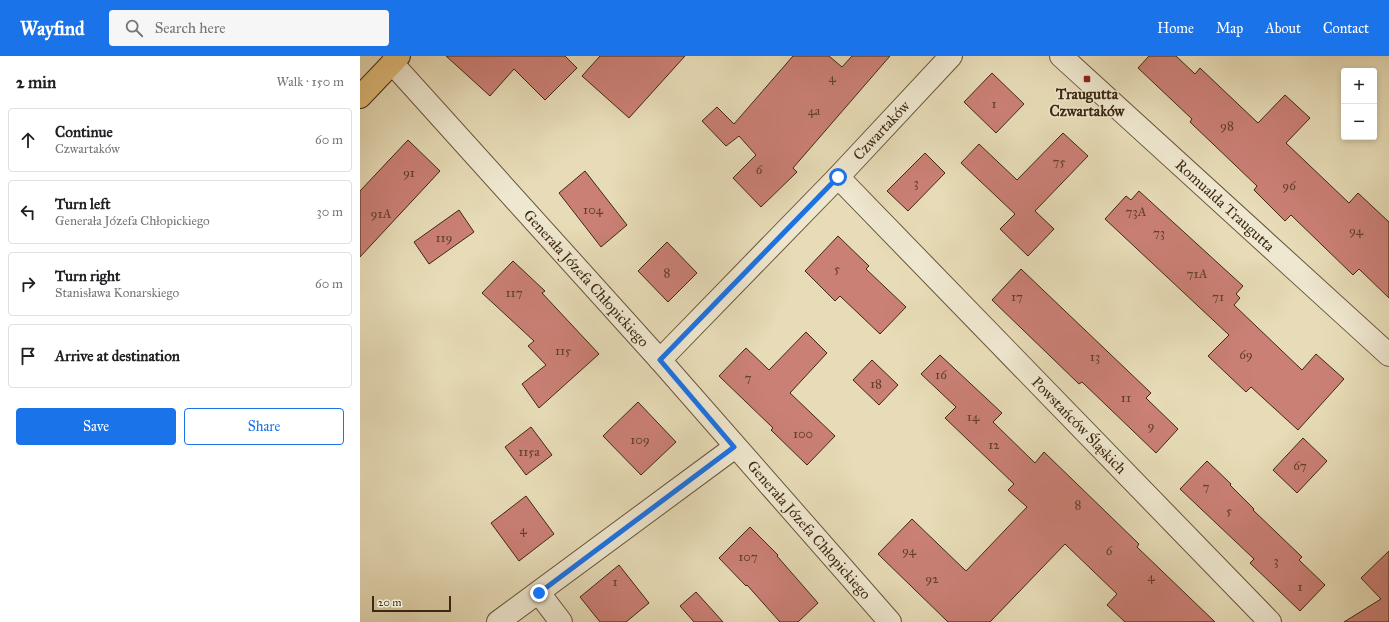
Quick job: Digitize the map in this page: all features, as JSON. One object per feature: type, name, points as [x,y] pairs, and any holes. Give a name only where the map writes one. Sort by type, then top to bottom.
[{"type":"main road","points":[[360,97],[395,60]]},
{"type":"street","name":"Czwartaków","points":[[660,360],[838,177],[951,56]]},
{"type":"street","name":"Romualda Traugutta","points":[[1061,56],[1389,355]]},
{"type":"street","name":"Generała Józefa Chłopickiego","points":[[395,60],[660,360],[734,447],[890,622]]},
{"type":"street","name":"Powstańców Śląskich","points":[[838,177],[1270,622]]},
{"type":"street","points":[[498,622],[734,447]]},
{"type":"street","points":[[539,593],[561,622]]},
{"type":"building","points":[[446,56],[565,56],[577,68],[545,100],[514,69],[490,96]]},
{"type":"building","points":[[600,56],[685,56],[629,118],[582,76]]},
{"type":"building","points":[[793,56],[829,56],[842,67],[852,56],[890,56],[793,168],[797,172],[761,207],[733,178],[756,155],[739,136],[726,146],[702,121],[717,107],[734,124]]},
{"type":"building","points":[[1149,56],[1176,56],[1195,74],[1200,68],[1258,123],[1285,95],[1310,118],[1286,143],[1349,203],[1358,193],[1389,222],[1389,298],[1359,269],[1353,275],[1291,215],[1285,221],[1254,190],[1257,186],[1190,122],[1192,119],[1138,68]]},
{"type":"building","points":[[992,73],[1024,104],[996,133],[964,102]]},
{"type":"building","points":[[1063,133],[1088,156],[1035,211],[1054,229],[1028,256],[1000,229],[1015,214],[961,163],[979,144],[1017,180]]},
{"type":"building","points":[[408,140],[440,171],[360,257],[360,191]]},
{"type":"building","points":[[925,153],[945,173],[908,211],[887,191]]},
{"type":"building","points":[[585,171],[627,225],[601,247],[559,193]]},
{"type":"building","points":[[1139,191],[1243,286],[1236,294],[1240,298],[1234,305],[1302,370],[1316,354],[1344,379],[1298,430],[1251,387],[1246,392],[1208,356],[1229,335],[1105,219],[1126,196],[1131,200]]},
{"type":"building","points":[[459,210],[474,232],[429,264],[414,242]]},
{"type":"building","points":[[838,236],[869,266],[866,269],[906,307],[880,334],[840,296],[835,301],[805,271]]},
{"type":"building","points":[[667,242],[697,273],[668,302],[638,271]]},
{"type":"building","points":[[513,261],[545,291],[542,293],[599,354],[539,408],[522,384],[546,365],[528,346],[534,341],[482,293]]},
{"type":"building","points":[[1021,269],[1151,393],[1146,398],[1178,429],[1156,453],[1082,382],[1079,384],[992,300]]},
{"type":"building","points":[[806,332],[827,353],[790,393],[835,436],[807,465],[771,430],[773,428],[719,376],[746,348],[769,370]]},
{"type":"building","points":[[940,355],[1002,413],[993,422],[1035,463],[1044,452],[1139,544],[1137,547],[1215,622],[1125,622],[1107,605],[1117,594],[1065,544],[990,622],[948,622],[878,554],[912,519],[966,571],[1027,507],[1008,490],[1014,484],[945,418],[956,407],[921,374]]},
{"type":"building","points":[[872,360],[898,385],[879,405],[853,380]]},
{"type":"building","points":[[638,402],[676,442],[641,475],[603,436]]},
{"type":"building","points":[[531,427],[552,455],[526,475],[505,447]]},
{"type":"building","points":[[1303,438],[1327,461],[1297,493],[1273,470]]},
{"type":"building","points":[[1207,461],[1231,484],[1230,485],[1254,509],[1253,510],[1302,557],[1299,560],[1325,585],[1300,611],[1250,563],[1254,559],[1180,489]]},
{"type":"building","points":[[526,496],[554,534],[519,561],[491,523]]},
{"type":"building","points":[[750,527],[778,555],[777,556],[818,603],[798,622],[780,622],[747,585],[746,586],[719,558]]},
{"type":"building","points":[[1389,551],[1389,622],[1344,622],[1381,599],[1361,578]]},
{"type":"building","points":[[619,565],[649,603],[626,622],[600,622],[580,597]]},
{"type":"building","points":[[696,592],[723,622],[694,622],[680,606]]},
{"type":"place","name":"Traugutta Czwartaków","points":[[1087,79]]},
{"type":"route","points":[[539,593],[734,447],[660,360],[838,177]]}]
